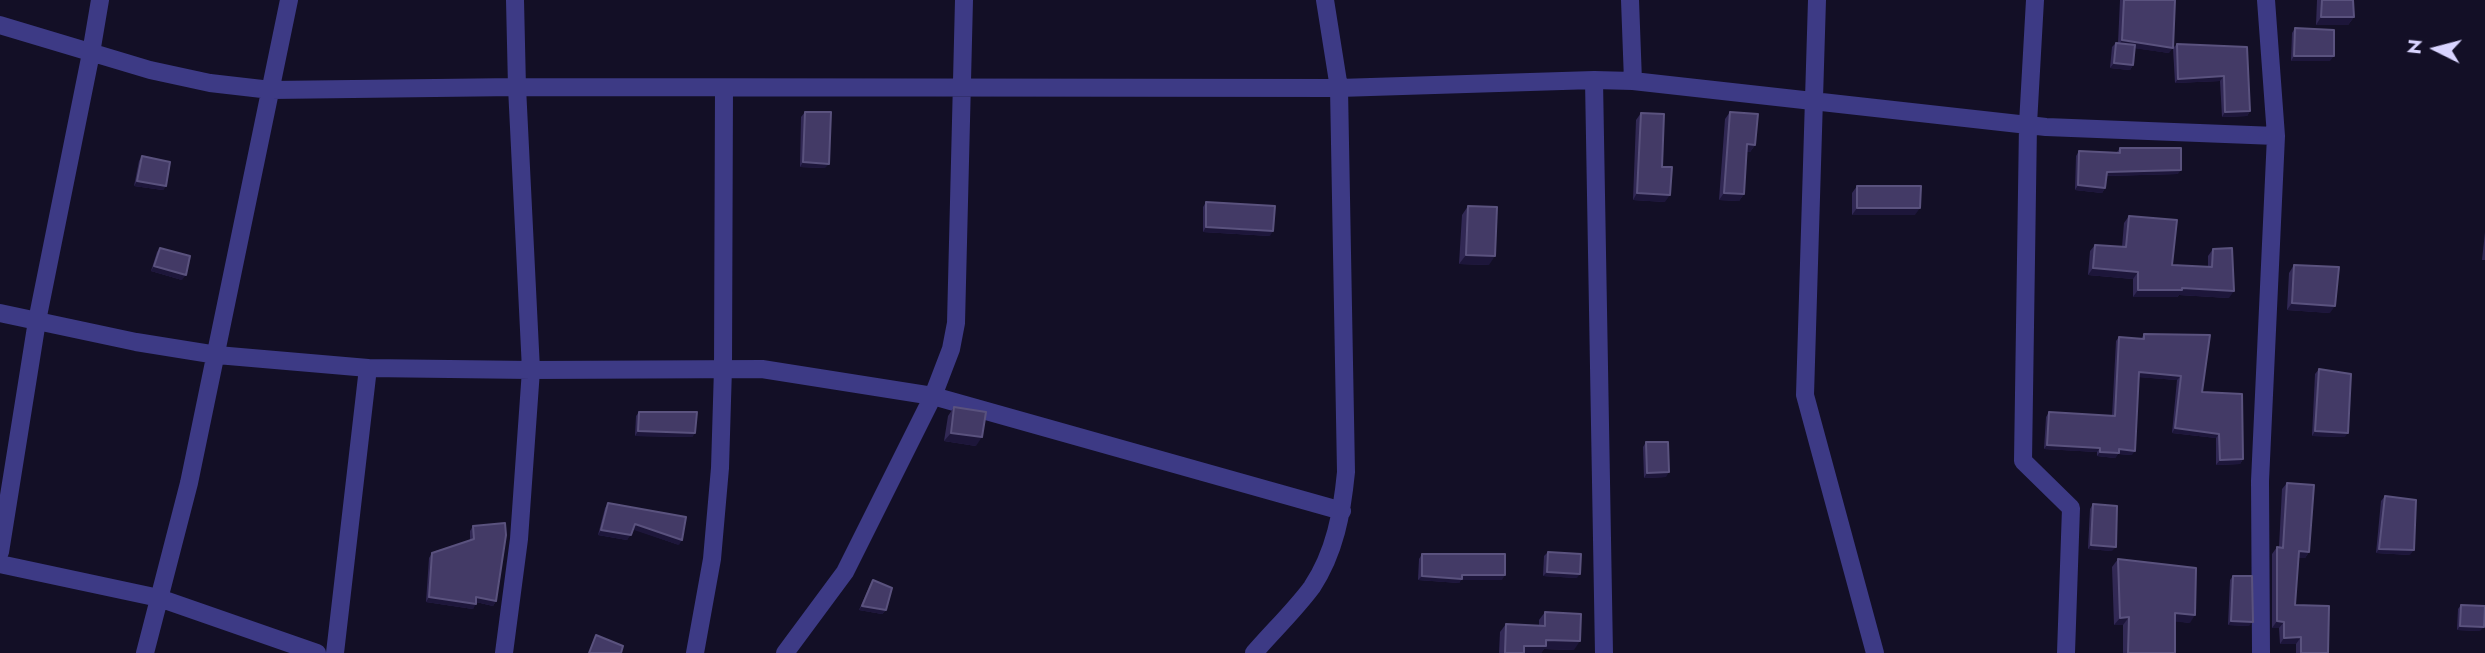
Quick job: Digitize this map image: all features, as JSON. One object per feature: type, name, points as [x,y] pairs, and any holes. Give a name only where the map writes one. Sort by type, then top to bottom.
[{"type":"street","points":[[0,552],[37,321],[100,0]]},
{"type":"street","points":[[145,653],[189,483],[289,0]]},
{"type":"street","points":[[504,653],[519,539],[531,370],[515,0]]},
{"type":"street","points":[[785,653],[845,572],[933,396],[951,349],[956,323],[964,0]]},
{"type":"street","points":[[1254,653],[1311,587],[1335,538],[1342,511],[1346,472],[1339,88],[1325,0]]},
{"type":"street","points":[[1630,0],[1633,81]]},
{"type":"street","points":[[1816,0],[1805,395],[1874,653]]},
{"type":"street","points":[[2035,0],[2028,124],[2023,461],[2071,508],[2067,653]]},
{"type":"street","points":[[2261,653],[2260,481],[2276,136],[2266,0]]},
{"type":"street","points":[[0,25],[150,70],[210,83],[271,90],[517,87],[1339,88],[1594,80],[1633,81],[2028,124],[2276,136]]},
{"type":"street","points":[[1594,80],[1604,653]]},
{"type":"street","points":[[695,653],[712,559],[720,468],[724,88]]},
{"type":"street","points":[[0,313],[136,342],[217,355],[368,368],[762,369],[933,396],[1342,511]]},
{"type":"street","points":[[335,653],[368,368]]},
{"type":"street","points":[[0,564],[159,598],[317,653]]},
{"type":"building","points":[[2124,0],[2175,0],[2173,48],[2122,40]]},
{"type":"building","points":[[2322,0],[2353,0],[2354,17],[2321,17]]},
{"type":"building","points":[[2295,28],[2334,30],[2334,56],[2294,56]]},
{"type":"building","points":[[2116,43],[2135,45],[2133,65],[2114,63]]},
{"type":"building","points":[[2177,44],[2247,47],[2250,111],[2225,112],[2224,76],[2178,79]]},
{"type":"building","points":[[805,112],[831,112],[829,164],[803,162]]},
{"type":"building","points":[[1730,112],[1758,114],[1755,145],[1747,144],[1744,194],[1724,193]]},
{"type":"building","points":[[1641,113],[1664,114],[1662,167],[1672,167],[1670,195],[1637,193]]},
{"type":"building","points":[[2120,148],[2181,148],[2181,170],[2107,172],[2105,188],[2078,185],[2079,151],[2120,153]]},
{"type":"building","points":[[142,156],[170,162],[166,186],[137,181]]},
{"type":"building","points":[[1857,186],[1921,186],[1920,208],[1857,208]]},
{"type":"building","points":[[1206,202],[1275,206],[1273,231],[1206,227]]},
{"type":"building","points":[[1468,206],[1497,207],[1495,256],[1466,255]]},
{"type":"building","points":[[2129,216],[2177,220],[2172,265],[2212,267],[2213,249],[2232,248],[2234,291],[2182,288],[2138,290],[2138,272],[2093,268],[2095,245],[2126,247]]},
{"type":"building","points":[[160,248],[190,256],[186,275],[154,266]]},
{"type":"building","points":[[2294,265],[2339,267],[2335,306],[2292,303]]},
{"type":"building","points":[[2144,334],[2210,335],[2202,392],[2242,394],[2243,459],[2220,460],[2219,434],[2175,428],[2181,376],[2139,372],[2135,451],[2119,449],[2119,453],[2100,452],[2100,448],[2047,445],[2049,412],[2115,416],[2119,337],[2144,339]]},
{"type":"building","points":[[2319,369],[2351,374],[2348,433],[2315,431]]},
{"type":"building","points":[[954,407],[986,412],[982,437],[951,433]]},
{"type":"building","points":[[639,412],[697,412],[695,433],[638,431]]},
{"type":"building","points":[[1646,442],[1668,442],[1669,472],[1647,473]]},
{"type":"building","points":[[2287,483],[2314,485],[2309,552],[2299,551],[2295,605],[2329,606],[2328,653],[2301,653],[2301,637],[2284,638],[2284,622],[2277,621],[2277,547],[2283,548]]},
{"type":"building","points":[[2385,496],[2416,500],[2414,550],[2379,549]]},
{"type":"building","points":[[608,503],[686,517],[682,540],[635,524],[631,535],[601,530]]},
{"type":"building","points":[[2093,504],[2117,506],[2116,547],[2091,545]]},
{"type":"building","points":[[505,523],[506,535],[496,601],[476,597],[476,604],[429,597],[432,553],[474,539],[473,526]]},
{"type":"building","points":[[1548,552],[1581,554],[1580,574],[1547,572]]},
{"type":"building","points":[[1422,554],[1505,554],[1505,575],[1462,575],[1462,579],[1422,576]]},
{"type":"building","points":[[2118,559],[2196,568],[2195,615],[2175,613],[2175,653],[2128,653],[2129,617],[2120,618]]},
{"type":"building","points":[[2233,576],[2252,576],[2253,622],[2231,621]]},
{"type":"building","points":[[873,580],[892,588],[886,610],[862,606]]},
{"type":"building","points":[[2461,605],[2485,606],[2484,627],[2460,626]]},
{"type":"building","points":[[1545,612],[1581,614],[1580,641],[1546,640],[1546,646],[1524,646],[1524,653],[1505,653],[1506,624],[1545,626]]},
{"type":"building","points":[[596,635],[623,646],[621,653],[589,653]]}]
